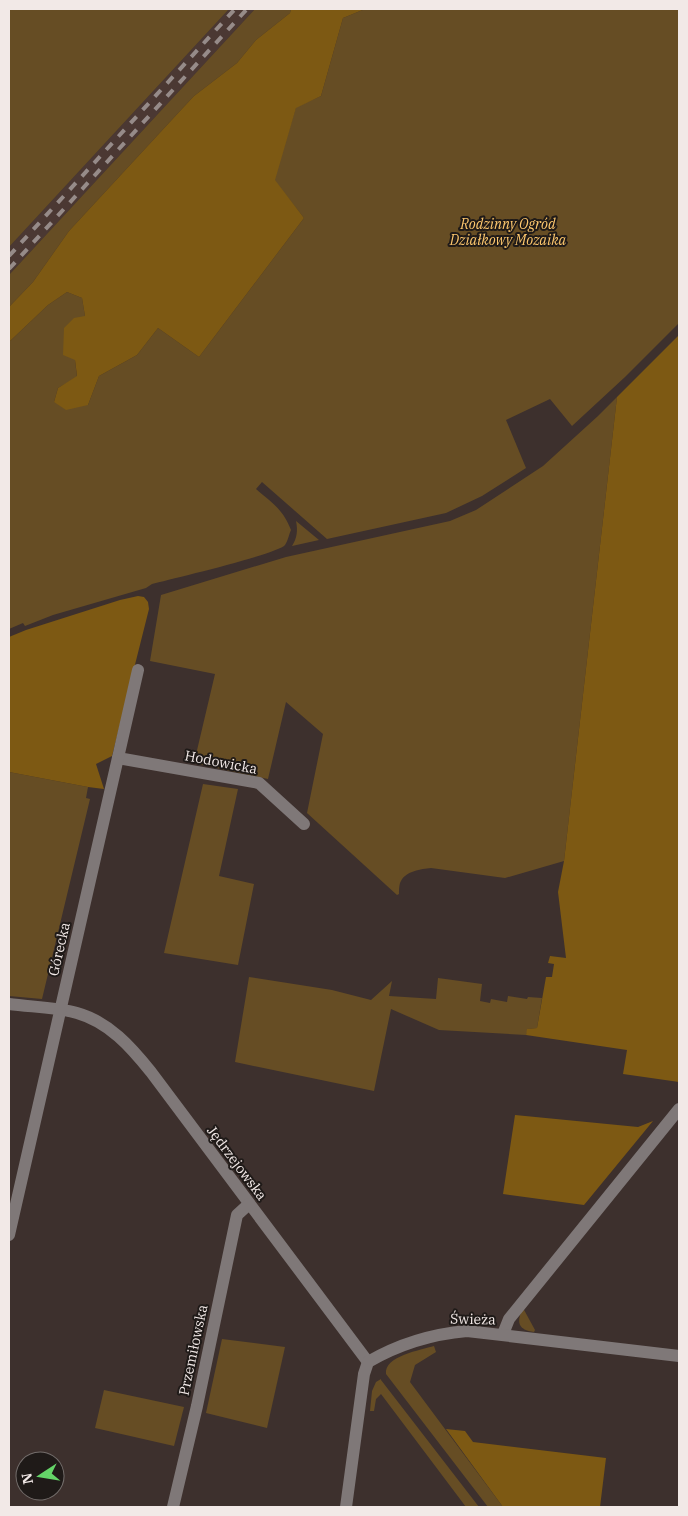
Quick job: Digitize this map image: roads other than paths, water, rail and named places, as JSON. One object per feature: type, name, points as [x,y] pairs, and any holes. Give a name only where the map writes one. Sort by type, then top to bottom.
[{"type":"street","name":"Górecka","points":[[9,1235],[138,670]]},
{"type":"street","name":"Hodowicka","points":[[118,758],[258,783],[304,824]]},
{"type":"street","name":"Jędrzejowska","points":[[9,1004],[78,1013],[99,1022],[120,1037],[138,1056],[368,1362]]},
{"type":"street","name":"Świeża","points":[[368,1362],[384,1353],[445,1332],[467,1330],[503,1334],[509,1319],[679,1109]]},
{"type":"street","name":"Przemiłowska","points":[[173,1507],[197,1406],[237,1215],[249,1204]]},
{"type":"street","points":[[503,1334],[679,1356]]},
{"type":"street","points":[[346,1507],[360,1400],[368,1362]]},
{"type":"railway","points":[[9,256],[235,9]]},
{"type":"railway","points":[[9,269],[247,9]]},
{"type":"park label","name":"Rodzinny Ogród Działkowy Mozaika","points":[[508,232]]}]
